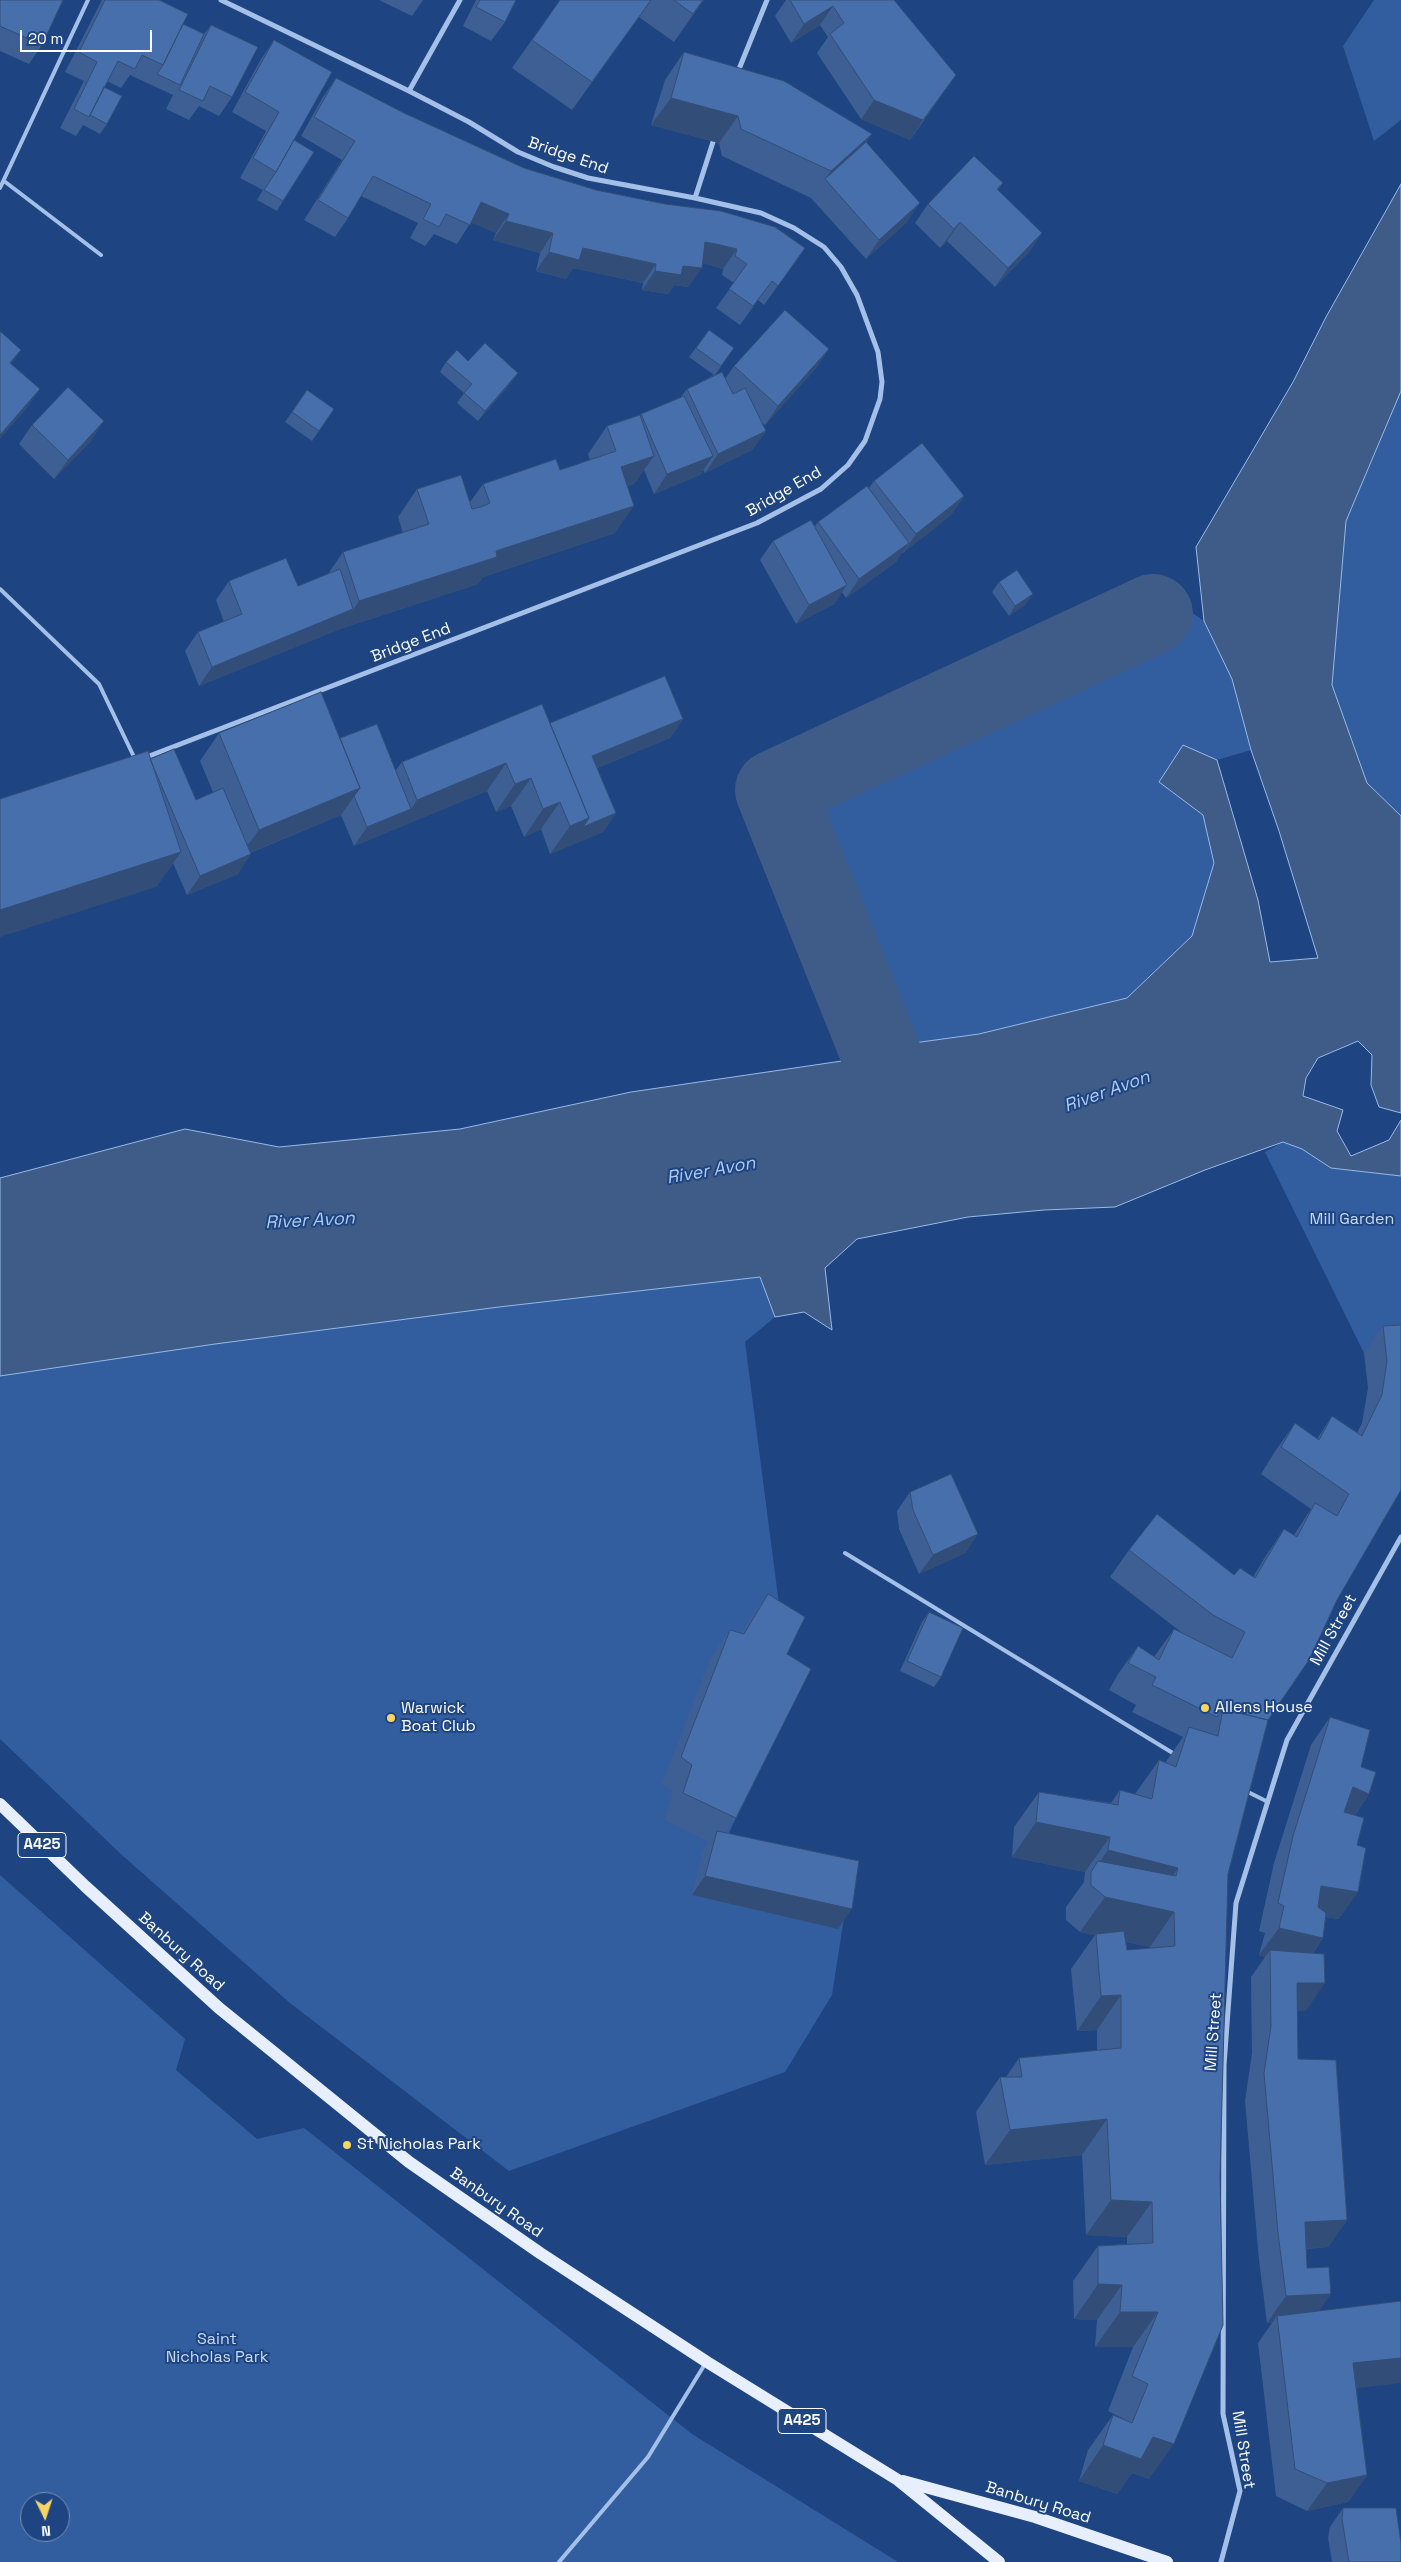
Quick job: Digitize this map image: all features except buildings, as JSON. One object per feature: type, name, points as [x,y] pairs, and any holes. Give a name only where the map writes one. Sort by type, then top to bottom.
[{"type":"main road","name":"Banbury Road","points":[[0,1804],[85,1886],[219,2008],[408,2162],[540,2253],[707,2362],[898,2480],[1000,2562]]},
{"type":"main road","name":"Banbury Road","points":[[898,2480],[1036,2517],[1167,2562]]},
{"type":"street","name":"Bridge End","points":[[127,764],[758,523],[821,488],[848,465],[865,441],[874,418],[882,382],[878,352],[858,295],[841,267],[824,247],[794,228],[761,214],[695,198],[588,178],[554,167],[518,152],[469,122],[409,91],[221,0]]},
{"type":"street","points":[[409,91],[460,0]]},
{"type":"street","points":[[735,80],[767,0]]},
{"type":"street","points":[[695,198],[713,142]]},
{"type":"street","name":"Mill Street","points":[[1221,2562],[1240,2491],[1223,2414],[1224,2065],[1236,1903],[1288,1740],[1401,1537]]},
{"type":"lane","points":[[0,188],[88,0]]},
{"type":"lane","points":[[4,181],[101,255]]},
{"type":"lane","points":[[0,588],[99,684],[136,761]]},
{"type":"lane","points":[[845,1553],[1184,1759]]},
{"type":"lane","points":[[1244,1790],[1268,1802]]},
{"type":"lane","points":[[559,2562],[648,2458],[707,2362]]},
{"type":"green space","points":[[1374,0],[1401,0],[1401,120],[1374,141],[1343,46]]},
{"type":"green space","points":[[1401,391],[1401,816],[1367,783],[1332,685],[1346,521]]},
{"type":"green space","points":[[1159,590],[1204,621],[1232,679],[1251,750],[1217,760],[1183,746],[1160,782],[1203,815],[1214,863],[1192,936],[1127,998],[979,1034],[855,1051],[858,1033],[788,919],[737,788]]},
{"type":"green space","name":"Mill Garden","points":[[1283,1142],[1302,1149],[1331,1168],[1401,1176],[1401,1351],[1364,1353],[1265,1152]]},
{"type":"green space","name":"Warwick Boat Club","points":[[760,1277],[775,1317],[745,1342],[791,1697],[729,1833],[852,1866],[832,1995],[785,2072],[509,2171],[290,2003],[123,1856],[0,1739],[0,1376],[215,1344],[499,1307]]},
{"type":"green space","name":"Saint Nicholas Park","points":[[0,1875],[185,2039],[176,2070],[257,2139],[304,2128],[692,2434],[898,2562],[0,2562]]},
{"type":"water","name":"River Avon","points":[[1401,184],[1401,391],[1346,521],[1332,685],[1367,783],[1401,816],[1401,1113],[1379,1107],[1371,1085],[1372,1055],[1358,1041],[1318,1058],[1306,1078],[1303,1096],[1343,1110],[1337,1131],[1351,1156],[1389,1140],[1401,1120],[1401,1176],[1331,1168],[1302,1149],[1283,1142],[1205,1170],[1115,1207],[1044,1210],[968,1217],[857,1239],[825,1268],[832,1330],[804,1312],[775,1317],[760,1277],[499,1307],[215,1344],[0,1376],[0,1178],[185,1129],[279,1147],[460,1129],[631,1092],[842,1061],[855,1051],[979,1034],[1127,998],[1192,936],[1214,863],[1203,815],[1159,782],[1183,745],[1217,760],[1258,900],[1270,962],[1318,958],[1279,831],[1251,750],[1232,679],[1204,621],[1196,547],[1293,382],[1326,317]]},
{"type":"waterway","points":[[914,1136],[775,790],[1153,614]]},
{"type":"place","name":"Allens House","points":[[1205,1708]]},
{"type":"place","name":"Warwick Boat Club","points":[[391,1718]]},
{"type":"place","name":"St Nicholas Park","points":[[347,2145]]}]
